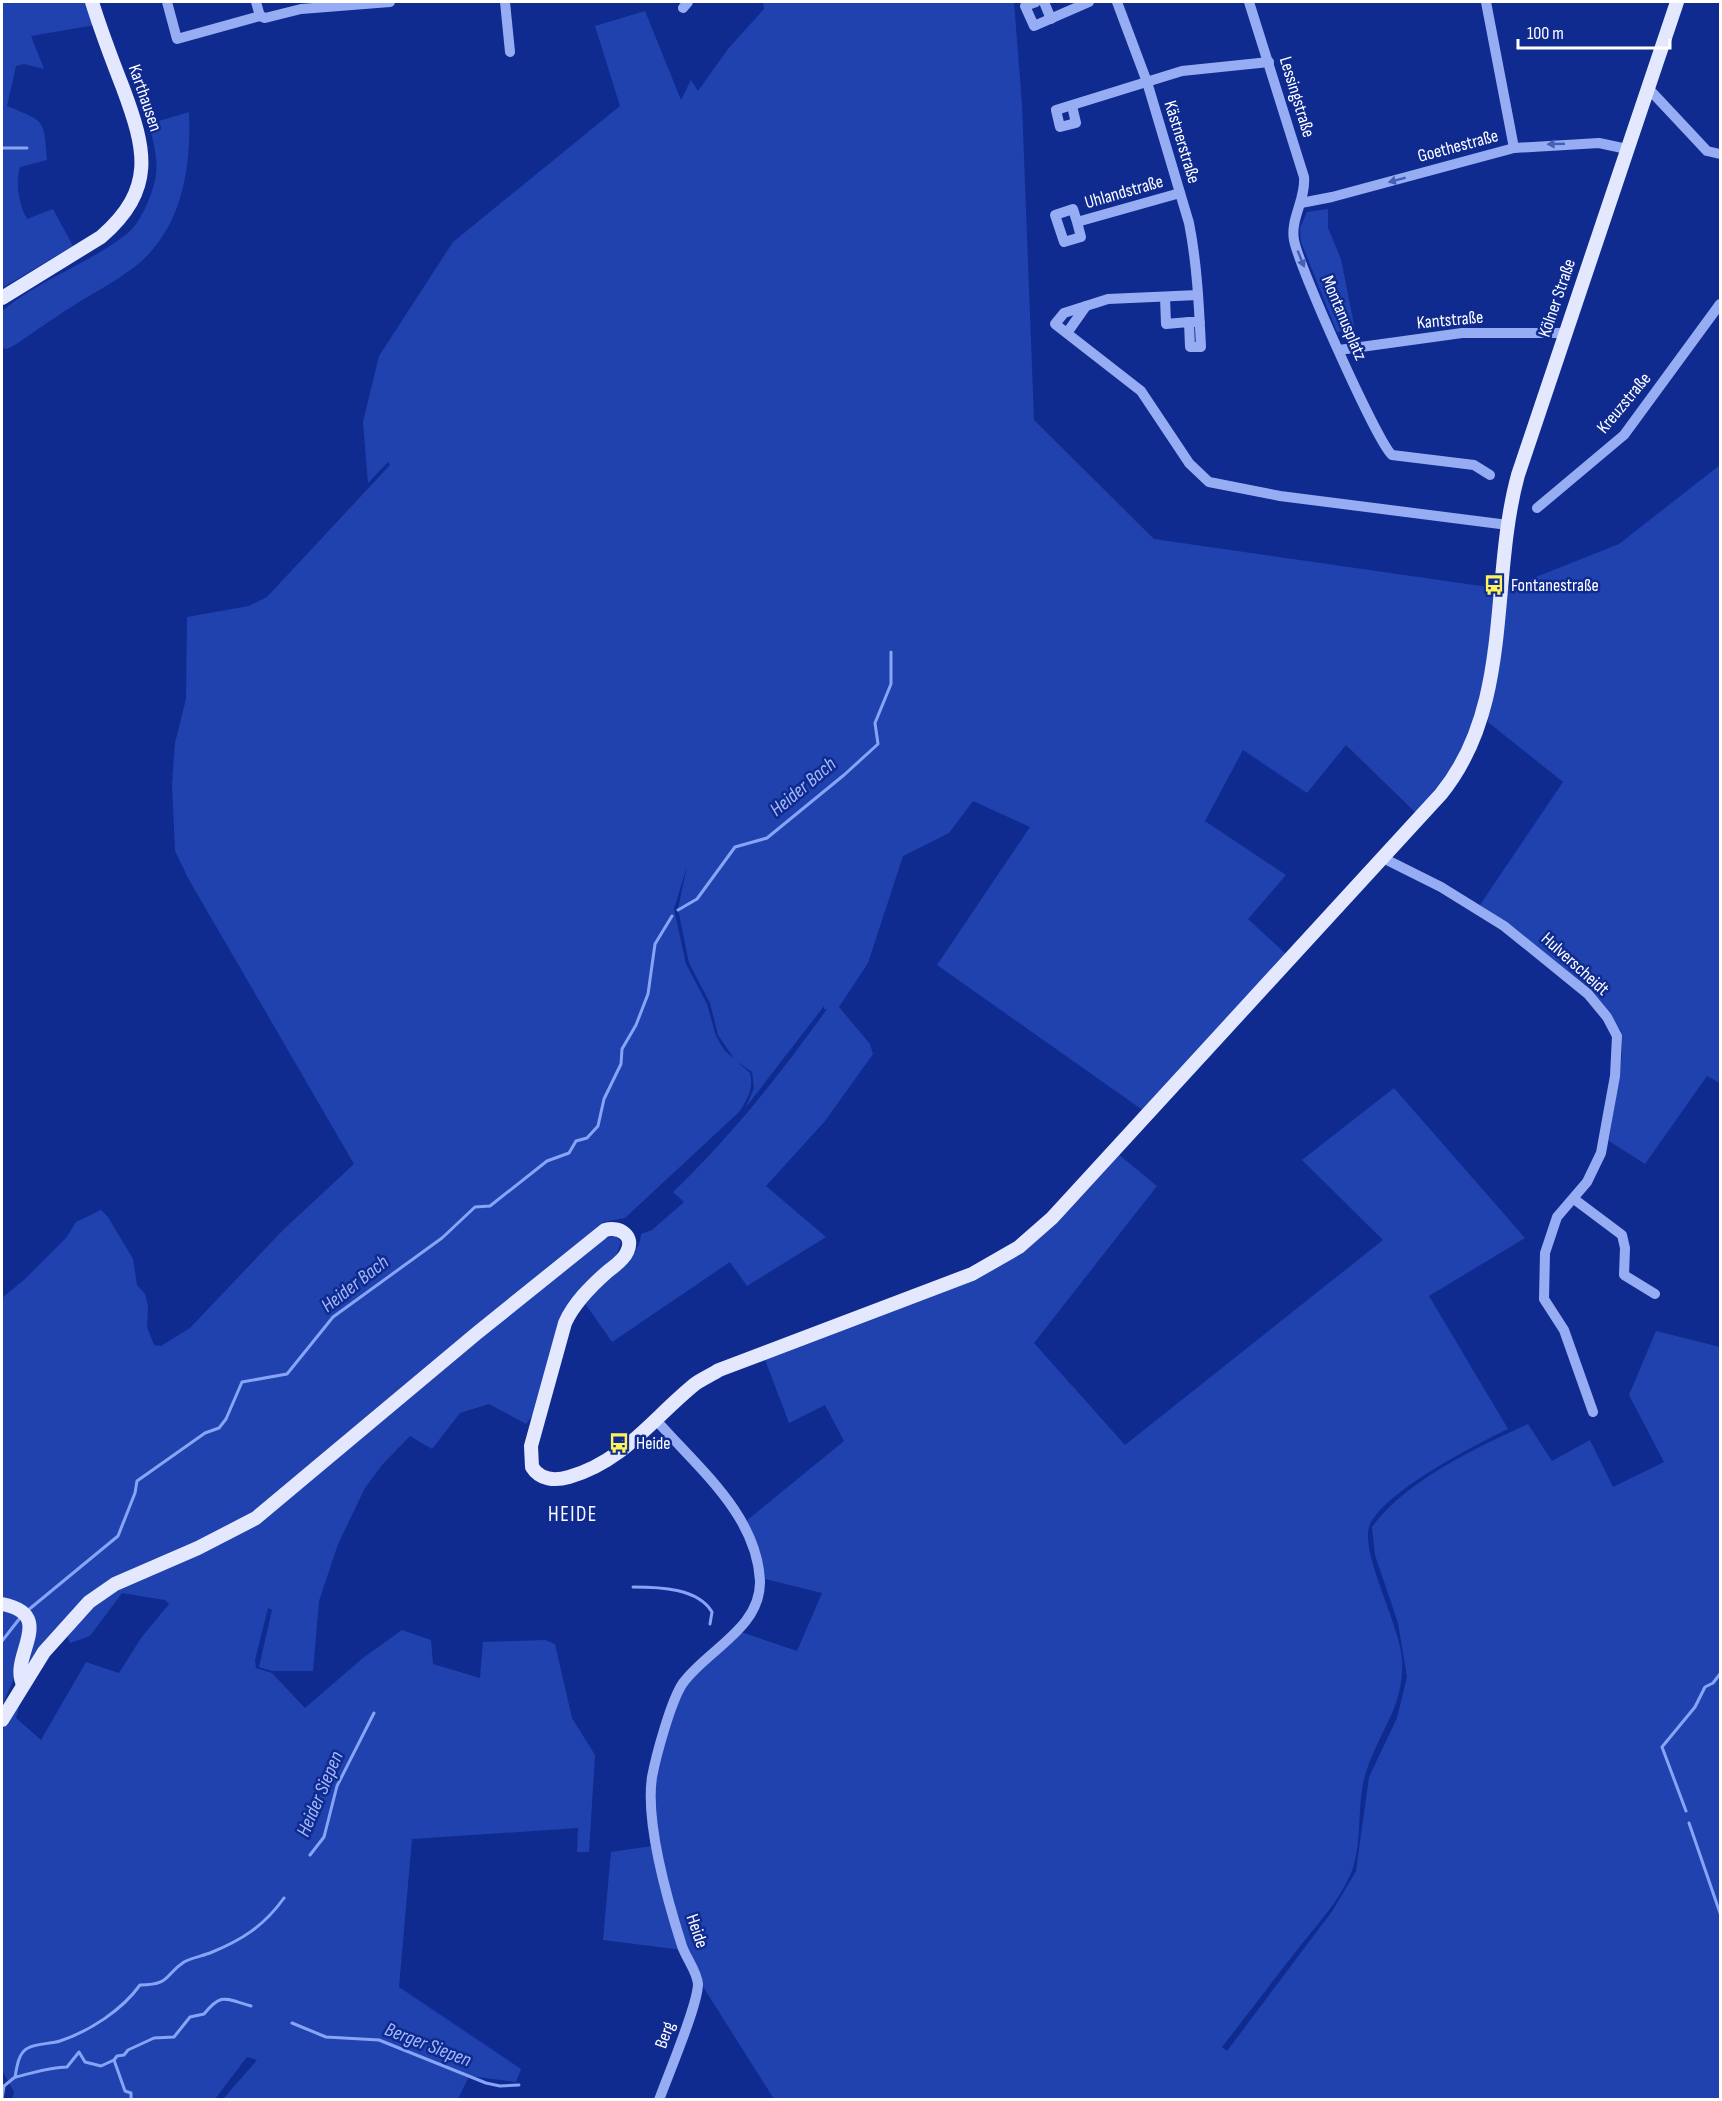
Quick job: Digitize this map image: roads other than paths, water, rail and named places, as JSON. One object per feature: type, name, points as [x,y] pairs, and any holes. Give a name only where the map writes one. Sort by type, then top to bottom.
[{"type":"main road","name":"Karthausen","points":[[7,295],[101,237],[114,225],[136,194],[142,176],[142,147],[138,132],[92,2]]},
{"type":"main road","name":"Kölner Straße","points":[[657,1421],[694,1385],[719,1370],[961,1279],[995,1262],[1030,1238],[1071,1198],[1449,784],[1473,743],[1484,710],[1508,525],[1523,456],[1677,2]]},
{"type":"main road","points":[[2,1720],[23,1684],[58,1634],[98,1596],[115,1584],[198,1548],[256,1518],[597,1235],[609,1229],[622,1230],[628,1238],[627,1252],[575,1305],[560,1338],[531,1446],[530,1462],[537,1474],[550,1479],[561,1479],[595,1467],[621,1452],[657,1421]]},
{"type":"main road","points":[[2,1604],[24,1614],[30,1631],[19,1671],[23,1684]]},
{"type":"street","points":[[167,2],[177,39],[260,16],[265,18],[301,9],[352,3],[390,2]]},
{"type":"street","points":[[256,2],[260,16]]},
{"type":"street","points":[[506,2],[510,52]]},
{"type":"street","points":[[1036,2],[1025,6],[1034,26],[1089,2]]},
{"type":"street","points":[[1044,2],[1051,19]]},
{"type":"street","name":"Kästnerstraße","points":[[1117,2],[1147,82],[1194,244],[1198,295],[1194,322],[1166,324],[1165,297]]},
{"type":"street","name":"Lessingstraße","points":[[1249,2],[1304,177],[1301,203]]},
{"type":"street","points":[[1486,2],[1514,148]]},
{"type":"street","points":[[1072,106],[1182,71],[1269,62]]},
{"type":"street","points":[[1648,88],[1707,151],[1720,154]]},
{"type":"street","name":"Goethestraße","points":[[1301,203],[1332,197],[1514,148],[1599,143],[1627,149]]},
{"type":"street","name":"Uhlandstraße","points":[[1077,222],[1180,193]]},
{"type":"street","name":"Montanusplatz","points":[[1301,203],[1293,238],[1339,350],[1383,444],[1392,455],[1474,465],[1490,475]]},
{"type":"street","points":[[1198,295],[1108,299],[1064,313],[1055,324],[1141,391],[1189,463],[1209,482],[1231,489],[1508,525]]},
{"type":"street","name":"Kreuzstraße","points":[[1537,508],[1624,435],[1720,304]]},
{"type":"street","name":"Kantstraße","points":[[1339,350],[1462,333],[1564,333]]},
{"type":"street","name":"Hulverscheidt","points":[[1383,858],[1474,905],[1513,933],[1588,994],[1607,1017],[1617,1036],[1615,1076],[1601,1153],[1596,1167],[1557,1217],[1546,1244],[1543,1295],[1564,1330],[1593,1412]]},
{"type":"street","points":[[1574,1198],[1619,1231],[1624,1240],[1624,1275],[1656,1294]]},
{"type":"street","name":"Heide","points":[[657,1421],[726,1498],[744,1522],[757,1558],[760,1582],[754,1606],[744,1625],[701,1662],[683,1684],[652,1777],[653,1821],[670,1906],[683,1949],[698,1982]]},
{"type":"street","name":"Berg","points":[[659,2100],[694,2002],[698,1982]]},
{"type":"waterway","points":[[2,148],[27,148]]},
{"type":"waterway","name":"Heider Bach","points":[[678,910],[697,899],[735,847],[767,838],[878,744],[875,723],[891,684],[891,652]]},
{"type":"waterway","name":"Heider Bach","points":[[27,1611],[118,1536],[135,1493],[137,1481],[205,1433],[219,1428],[226,1419],[242,1382],[287,1374],[333,1317],[442,1238],[475,1207],[490,1206],[547,1161],[569,1153],[576,1141],[587,1138],[598,1126],[604,1099],[621,1064],[622,1049],[636,1025],[648,994],[655,944],[672,916]]},
{"type":"waterway","name":"Heider Siepen","points":[[633,1587],[677,1590],[697,1598],[712,1612],[710,1624]]},
{"type":"waterway","name":"Heider Bach","points":[[2,1641],[20,1618]]},
{"type":"waterway","points":[[1686,1811],[1662,1747],[1695,1707],[1705,1687],[1713,1683],[1720,1674]]},
{"type":"waterway","name":"Heider Siepen","points":[[310,1855],[324,1837],[337,1786],[374,1713]]},
{"type":"waterway","points":[[1689,1823],[1720,1913]]},
{"type":"waterway","name":"Heider Siepen","points":[[2,2099],[4,2086],[15,2077],[18,2061],[25,2050],[83,2032],[115,2011],[140,1985],[162,1981],[184,1962],[222,1948],[252,1931],[284,1898]]},
{"type":"waterway","name":"Berger Siepen","points":[[114,2060],[117,2056],[124,2055],[128,2050],[154,2038],[174,2037],[190,2017],[204,2014],[220,2000],[251,2006]]},
{"type":"waterway","name":"Berger Siepen","points":[[292,2023],[326,2037],[379,2040],[486,2083],[500,2086],[519,2085]]},
{"type":"waterway","points":[[16,2077],[47,2069],[67,2067],[79,2052],[85,2062],[101,2066],[114,2060],[125,2091],[131,2093],[131,2100]]},
{"type":"place","name":"Fontanestraße","points":[[1494,585]]},
{"type":"place","name":"Heide","points":[[619,1443]]},
{"type":"district","name":"HEIDE","points":[[573,1514]]}]
